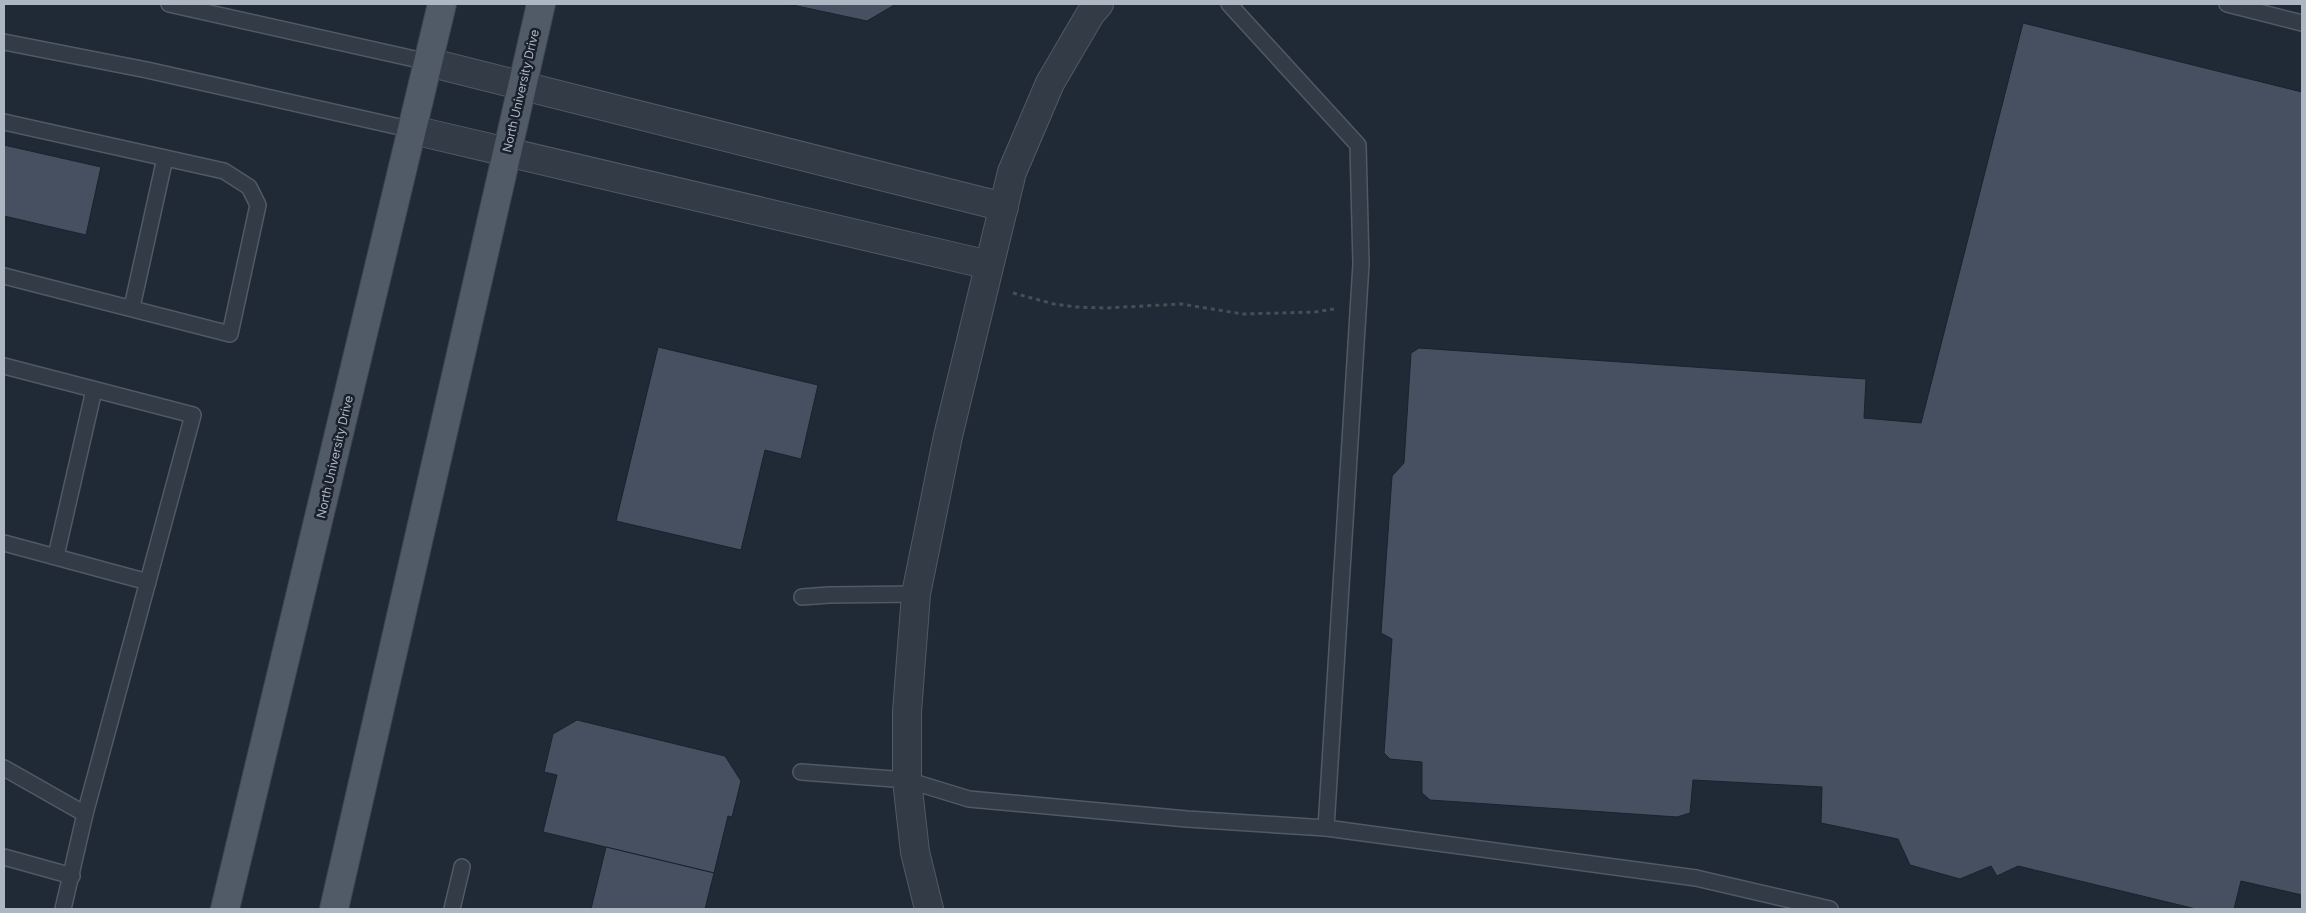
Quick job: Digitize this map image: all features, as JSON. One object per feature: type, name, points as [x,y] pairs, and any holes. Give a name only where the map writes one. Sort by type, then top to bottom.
[{"type":"main road","name":"North University Drive","points":[[225,909],[442,4]]},
{"type":"main road","name":"North University Drive","points":[[334,909],[541,4]]},
{"type":"street","points":[[929,909],[915,852],[907,780],[907,712],[916,594],[948,436],[1012,172],[1050,83],[1090,13],[1099,4]]},
{"type":"street","points":[[428,62],[1004,207]]},
{"type":"street","points":[[413,130],[989,265]]},
{"type":"lane","points":[[169,4],[428,62]]},
{"type":"lane","points":[[1229,4],[1358,145],[1361,264],[1326,828]]},
{"type":"lane","points":[[2227,4],[2302,23]]},
{"type":"lane","points":[[4,42],[147,70],[413,130]]},
{"type":"lane","points":[[4,122],[224,171],[249,188],[258,205],[230,334],[4,276]]},
{"type":"lane","points":[[132,308],[165,158]]},
{"type":"lane","points":[[4,366],[193,414],[85,814],[63,909]]},
{"type":"lane","points":[[56,556],[94,390]]},
{"type":"lane","points":[[4,543],[148,582]]},
{"type":"lane","points":[[802,597],[916,594]]},
{"type":"lane","points":[[4,768],[85,814]]},
{"type":"lane","points":[[801,772],[907,780],[969,799],[1187,819],[1326,828],[1696,878],[1830,909]]},
{"type":"lane","points":[[4,857],[72,876]]},
{"type":"lane","points":[[452,909],[462,867]]},
{"type":"path","points":[[983,294],[1015,293],[1054,304],[1076,307],[1106,308],[1181,304],[1243,314],[1315,312],[1359,305]]},
{"type":"building","points":[[788,4],[896,4],[867,21]]},
{"type":"building","points":[[2023,23],[2302,92],[2302,895],[2241,881],[2234,909],[2196,909],[2018,866],[1997,876],[1991,866],[1960,879],[1910,865],[1898,839],[1821,823],[1822,787],[1693,780],[1690,813],[1677,817],[1430,800],[1422,793],[1422,762],[1390,759],[1384,753],[1392,639],[1381,633],[1392,476],[1404,463],[1411,353],[1419,348],[1866,379],[1864,418],[1921,423]]},
{"type":"building","points":[[4,145],[101,167],[86,235],[4,216]]},
{"type":"building","points":[[658,347],[818,385],[801,459],[765,450],[741,550],[616,521]]},
{"type":"building","points":[[577,720],[725,756],[741,781],[732,817],[728,816],[714,873],[543,832],[557,775],[544,772],[553,734]]},
{"type":"building","points":[[606,847],[714,873],[705,909],[591,909]]}]
